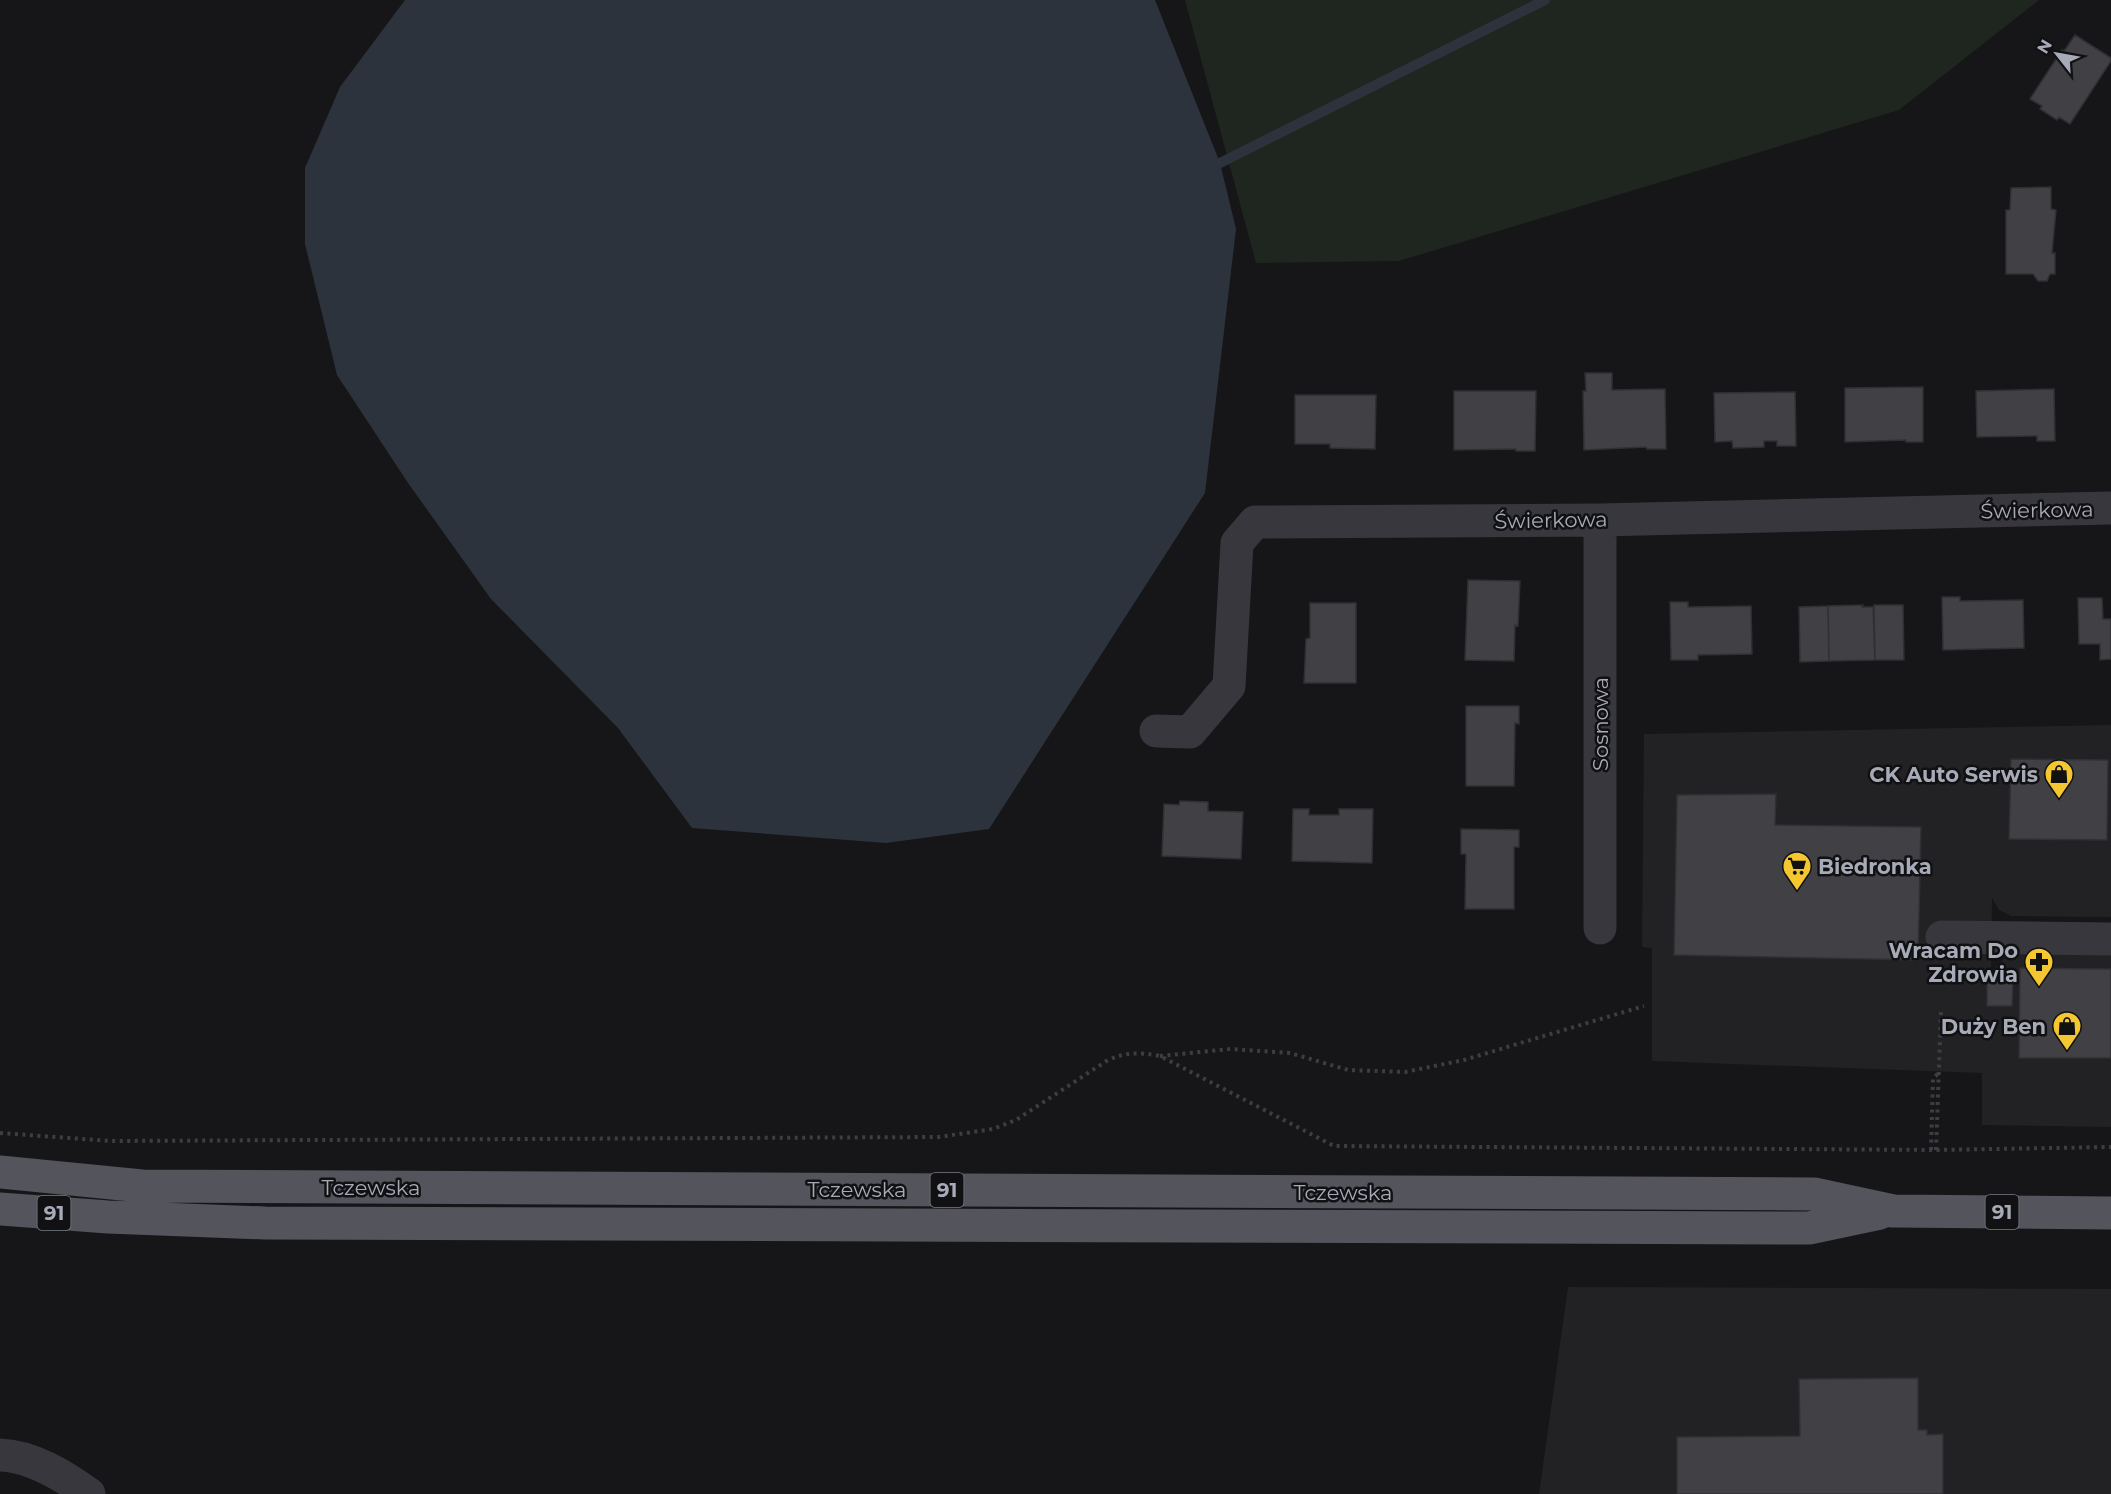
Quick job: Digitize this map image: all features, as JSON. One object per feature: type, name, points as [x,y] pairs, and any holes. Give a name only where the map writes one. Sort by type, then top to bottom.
[{"type":"main road","name":"Tczewska","points":[[0,1172],[154,1186],[1814,1194],[1893,1211],[2111,1213]]},
{"type":"main road","name":"Tczewska","points":[[0,1209],[108,1217],[266,1223],[1785,1228],[1809,1228],[1893,1211]]},
{"type":"street","name":"Świerkowa","points":[[1156,731],[1190,732],[1228,686],[1237,543],[1255,522],[1600,520],[2111,508]]},
{"type":"street","name":"Sosnowa","points":[[1600,520],[1600,928]]},
{"type":"street","points":[[1942,937],[2111,939]]},
{"type":"street","points":[[0,1455],[31,1462],[56,1473],[89,1494]]},
{"type":"path","points":[[0,1133],[111,1141],[939,1137],[993,1129],[1016,1120],[1108,1060],[1122,1054],[1133,1052],[1160,1056],[1231,1048],[1290,1053],[1348,1070],[1405,1071],[1464,1060],[1644,1006]]},
{"type":"path","points":[[1933,1150],[1941,1012]]},
{"type":"path","points":[[1160,1056],[1334,1146],[1933,1150],[2111,1147]]},
{"type":"shaded area","points":[[405,0],[1155,0],[1220,163],[1236,229],[1205,493],[989,829],[886,843],[692,828],[618,728],[491,599],[408,483],[337,375],[305,244],[305,168],[340,87]]},
{"type":"shaded area","points":[[1185,0],[2039,0],[1899,110],[1399,261],[1256,263]]},
{"type":"shaded area","points":[[2111,725],[2111,917],[2011,916],[1999,910],[1992,898],[1991,971],[2010,953],[2111,954],[2111,1127],[1982,1125],[1982,1073],[1652,1061],[1652,948],[1642,947],[1644,734]]},
{"type":"shaded area","points":[[1568,1287],[2111,1289],[2111,1494],[1539,1494]]},
{"type":"building","points":[[2075,35],[2111,58],[2111,61],[2070,124],[2059,117],[2057,120],[2040,109],[2042,106],[2030,99],[2062,50],[2064,51]]},
{"type":"building","points":[[2051,187],[2051,209],[2056,210],[2052,253],[2055,253],[2055,274],[2050,274],[2047,281],[2038,281],[2033,274],[2006,274],[2006,210],[2010,210],[2011,188]]},
{"type":"building","points":[[1585,373],[1612,373],[1612,390],[1665,389],[1666,449],[1647,449],[1646,447],[1584,450]]},
{"type":"building","points":[[1923,387],[1923,442],[1906,442],[1906,440],[1845,442],[1845,388]]},
{"type":"building","points":[[2054,389],[2055,441],[2037,441],[2037,436],[1977,437],[1976,391]]},
{"type":"building","points":[[1454,391],[1536,391],[1535,451],[1454,450]]},
{"type":"building","points":[[1795,392],[1796,446],[1777,446],[1777,441],[1764,441],[1764,447],[1733,448],[1732,441],[1715,442],[1714,393]]},
{"type":"building","points":[[1295,395],[1376,395],[1375,449],[1330,448],[1330,444],[1295,444]]},
{"type":"building","points":[[1468,580],[1520,581],[1514,661],[1465,660]]},
{"type":"building","points":[[1942,597],[1960,597],[1960,601],[2023,600],[2024,648],[1943,650]]},
{"type":"building","points":[[2078,598],[2102,598],[2103,619],[2111,619],[2111,659],[2100,660],[2100,644],[2079,644]]},
{"type":"building","points":[[1670,602],[1688,602],[1688,607],[1751,606],[1752,654],[1698,655],[1698,660],[1671,660]]},
{"type":"building","points":[[1310,603],[1356,603],[1356,683],[1304,683],[1306,639],[1310,638]]},
{"type":"building","points":[[1863,605],[1862,607],[1873,607],[1875,660],[1829,661],[1828,606]]},
{"type":"building","points":[[1874,605],[1903,605],[1904,660],[1875,660]]},
{"type":"building","points":[[1828,606],[1829,661],[1800,662],[1799,607]]},
{"type":"building","points":[[1466,706],[1519,706],[1519,724],[1515,723],[1514,786],[1466,786]]},
{"type":"building","name":"CK Auto Serwis","points":[[2011,759],[2108,760],[2107,840],[2009,839]]},
{"type":"building","name":"Biedronka","points":[[1776,794],[1775,825],[1921,827],[1918,960],[1674,955],[1677,795]]},
{"type":"building","points":[[1180,801],[1208,802],[1208,811],[1243,812],[1241,859],[1162,856],[1164,804],[1179,805]]},
{"type":"building","points":[[1293,809],[1309,809],[1309,815],[1339,815],[1339,809],[1373,809],[1372,863],[1292,861]]},
{"type":"building","points":[[1461,829],[1519,830],[1519,847],[1514,847],[1514,909],[1465,909],[1466,854],[1461,854]]},
{"type":"building","points":[[2020,968],[2111,969],[2111,1058],[2019,1058]]},
{"type":"building","points":[[1987,981],[2013,981],[2012,1006],[1987,1006]]},
{"type":"building","points":[[1918,1378],[1918,1430],[1927,1430],[1927,1435],[1943,1434],[1943,1494],[1677,1494],[1677,1437],[1800,1436],[1799,1379]]},
{"type":"waterway","points":[[1220,163],[1545,0]]},
{"type":"place","name":"CK Auto Serwis","points":[[2059,800]]},
{"type":"place","name":"Biedronka","points":[[1797,892]]},
{"type":"place","name":"Wracam Do Zdrowia","points":[[2039,988]]},
{"type":"place","name":"Duży Ben","points":[[2067,1052]]}]
